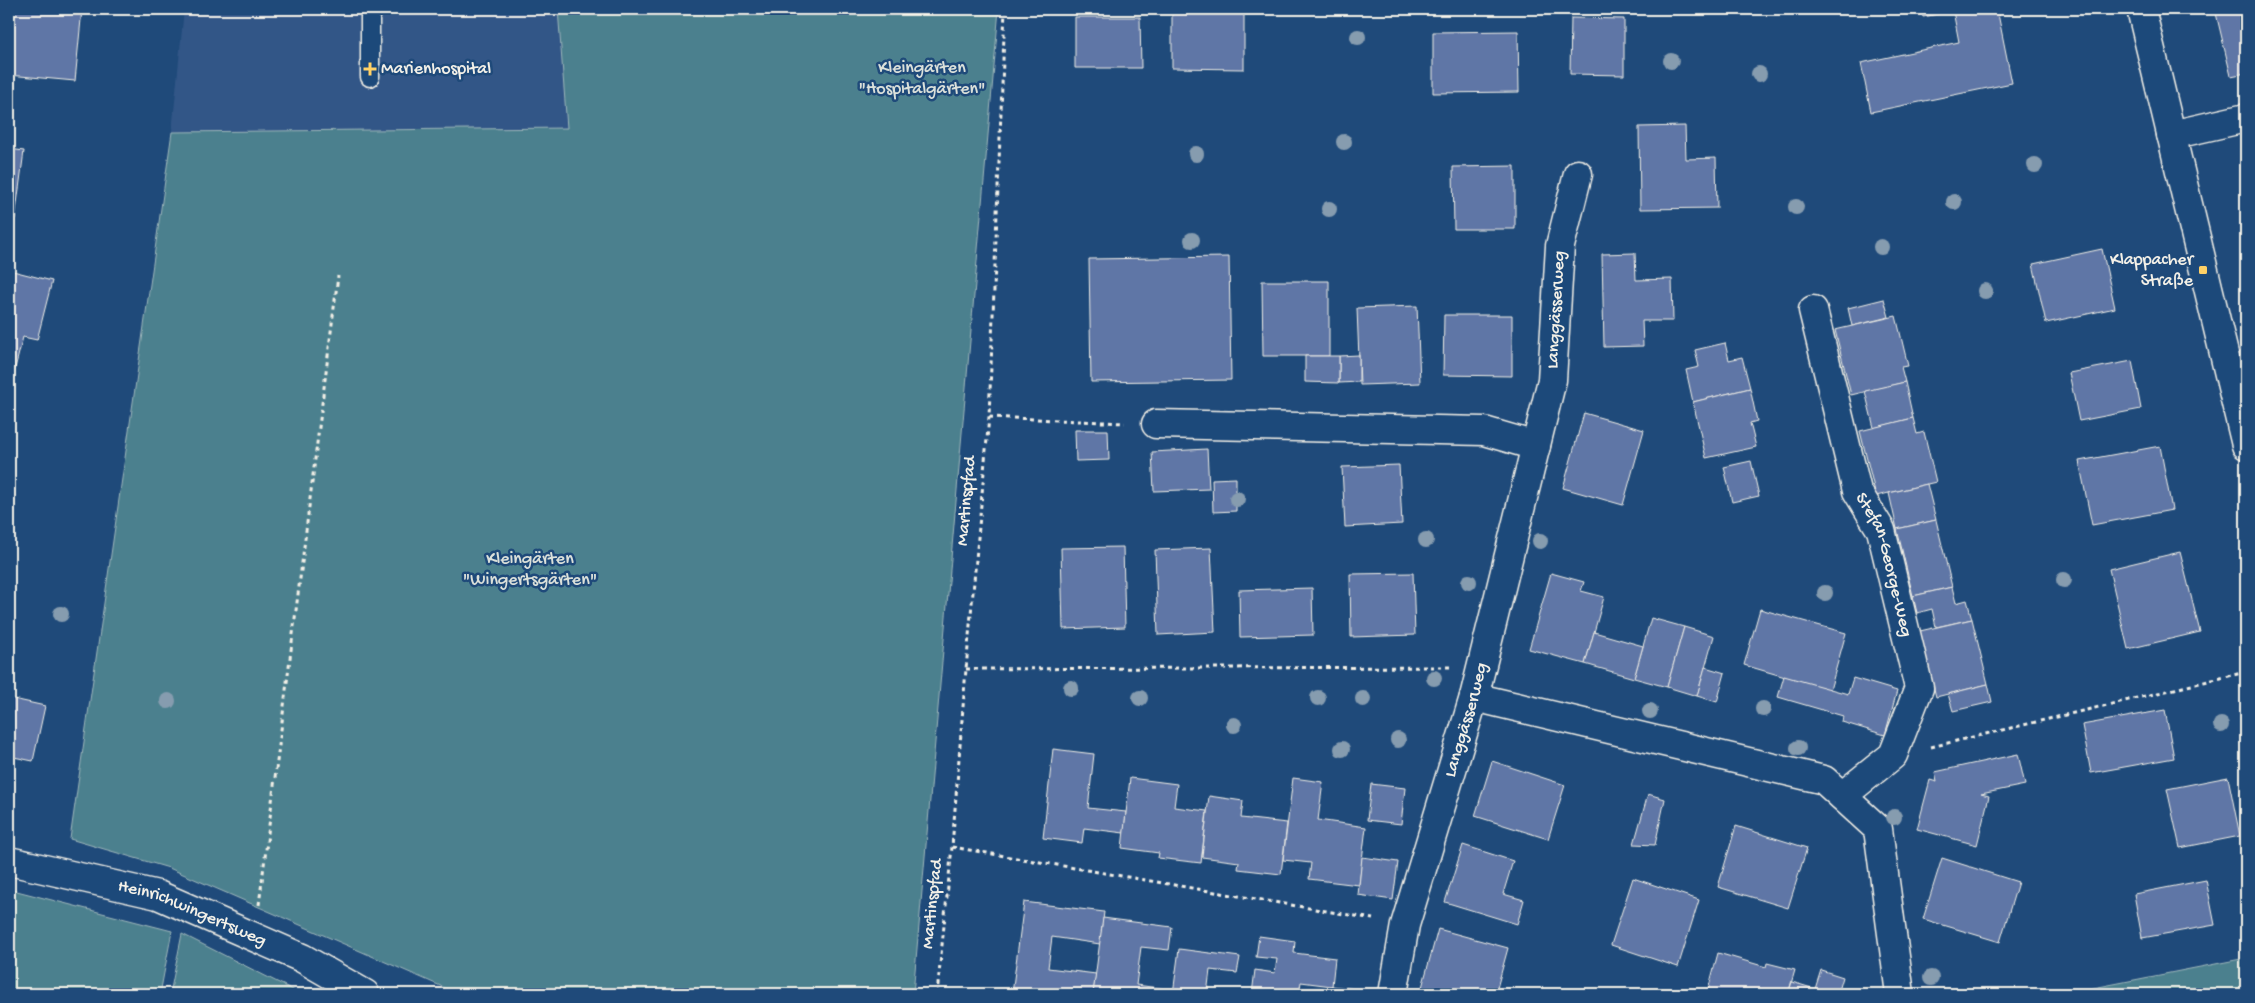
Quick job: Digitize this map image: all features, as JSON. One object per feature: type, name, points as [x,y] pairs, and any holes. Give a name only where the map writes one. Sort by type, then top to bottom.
[{"type":"street","points":[[2140,9],[2246,445]]},
{"type":"street","points":[[2171,135],[2246,118]]},
{"type":"street","name":"Langgässerweg","points":[[1393,994],[1405,925],[1474,697],[1552,380],[1560,246],[1578,174]]},
{"type":"street","name":"Stefan-George-Weg","points":[[1813,310],[1858,491],[1881,530],[1919,688],[1894,755]]},
{"type":"street","points":[[1156,424],[1484,431],[1536,446]]},
{"type":"street","points":[[1474,697],[1824,780],[1878,829],[1900,994]]},
{"type":"street","points":[[1842,796],[1894,755]]},
{"type":"street","name":"Heinrichwingertsweg","points":[[9,861],[158,895],[302,958],[365,994]]},
{"type":"lane","points":[[370,9],[370,77]]},
{"type":"path","name":"Martinspfad","points":[[938,994],[989,417],[1005,9]]},
{"type":"path","points":[[254,937],[263,881],[338,276]]},
{"type":"path","points":[[989,417],[1156,424]]},
{"type":"path","points":[[966,669],[1481,667]]},
{"type":"path","points":[[1894,755],[2246,672]]},
{"type":"path","points":[[952,847],[1405,925]]},
{"type":"shaded area","name":"Marienhospital","points":[[184,9],[558,9],[567,128],[172,132]]},
{"type":"green space","name":"Kleingärten \"Wingertsgärten\"","points":[[558,9],[999,9],[913,994],[459,994],[169,868],[70,839],[172,132],[567,128]]},
{"type":"green space","points":[[9,889],[172,931],[160,994],[9,994]]},
{"type":"green space","points":[[182,934],[301,994],[170,994]]},
{"type":"green space","points":[[2246,958],[2246,994],[2068,993]]},
{"type":"building","points":[[9,9],[82,9],[75,81],[9,75]]},
{"type":"building","points":[[1172,9],[1244,9],[1244,69],[1172,68]]},
{"type":"building","points":[[1921,9],[1997,9],[2012,83],[1871,112],[1861,63],[1959,42],[1953,11],[1923,17]]},
{"type":"building","points":[[2215,9],[2246,9],[2246,73],[2231,76]]},
{"type":"building","points":[[1075,17],[1140,17],[1141,68],[1075,68]]},
{"type":"building","points":[[1571,18],[1624,19],[1624,75],[1570,74]]},
{"type":"building","points":[[1518,31],[1519,92],[1433,93],[1433,32]]},
{"type":"building","points":[[1685,126],[1686,159],[1716,158],[1717,208],[1640,209],[1639,127]]},
{"type":"building","points":[[9,149],[24,151],[15,219],[9,218]]},
{"type":"building","points":[[1515,166],[1515,229],[1454,229],[1453,167]]},
{"type":"building","points":[[2102,249],[2115,308],[2046,323],[2033,264]]},
{"type":"building","points":[[1635,253],[1636,280],[1672,279],[1673,321],[1642,321],[1643,346],[1604,347],[1602,254]]},
{"type":"building","points":[[1229,257],[1231,380],[1091,382],[1089,259]]},
{"type":"building","points":[[9,270],[52,281],[37,340],[23,337],[13,376],[9,375]]},
{"type":"building","points":[[1262,281],[1329,281],[1329,356],[1263,356]]},
{"type":"building","points":[[1884,299],[1889,317],[1852,326],[1848,308]]},
{"type":"building","points":[[1417,306],[1420,383],[1360,385],[1357,308]]},
{"type":"building","points":[[1444,315],[1512,315],[1512,376],[1443,375]]},
{"type":"building","points":[[1896,316],[1908,366],[1901,367],[1905,382],[1851,395],[1835,330]]},
{"type":"building","points":[[1725,343],[1729,360],[1742,357],[1750,388],[1693,402],[1686,370],[1699,367],[1695,350]]},
{"type":"building","points":[[1359,355],[1359,382],[1339,383],[1339,356]]},
{"type":"building","points":[[1305,356],[1339,356],[1339,383],[1305,382]]},
{"type":"building","points":[[2132,361],[2141,409],[2079,421],[2069,373]]},
{"type":"building","points":[[1905,382],[1913,418],[1874,428],[1865,391]]},
{"type":"building","points":[[1750,388],[1757,421],[1750,423],[1756,447],[1706,458],[1693,402]]},
{"type":"building","points":[[1584,413],[1644,430],[1623,505],[1563,488]]},
{"type":"building","points":[[1913,418],[1917,434],[1924,432],[1936,482],[1876,496],[1860,431]]},
{"type":"building","points":[[1075,430],[1108,430],[1109,460],[1076,461]]},
{"type":"building","points":[[2160,446],[2172,510],[2092,525],[2079,461]]},
{"type":"building","points":[[1207,449],[1209,489],[1154,491],[1152,452]]},
{"type":"building","points":[[1751,461],[1759,496],[1732,502],[1724,467]]},
{"type":"building","points":[[1399,465],[1402,524],[1345,527],[1342,467]]},
{"type":"building","points":[[1236,478],[1236,511],[1213,512],[1212,479]]},
{"type":"building","points":[[1927,484],[1936,520],[1897,529],[1889,493]]},
{"type":"building","points":[[1936,520],[1952,587],[1913,596],[1897,529]]},
{"type":"building","points":[[1123,547],[1125,627],[1063,629],[1061,548]]},
{"type":"building","points":[[1211,548],[1215,632],[1158,635],[1155,550]]},
{"type":"building","points":[[2180,552],[2200,632],[2128,649],[2109,569]]},
{"type":"building","points":[[1413,573],[1415,635],[1351,637],[1350,574]]},
{"type":"building","points":[[1551,573],[1584,582],[1581,591],[1604,597],[1585,664],[1529,649]]},
{"type":"building","points":[[1952,587],[1956,603],[1967,600],[1972,619],[1936,627],[1932,609],[1917,613],[1913,596]]},
{"type":"building","points":[[1312,588],[1313,635],[1240,637],[1239,590]]},
{"type":"building","points":[[1760,609],[1846,633],[1830,690],[1744,665]]},
{"type":"building","points":[[1651,618],[1684,627],[1667,687],[1634,678]]},
{"type":"building","points":[[1972,619],[1988,684],[1936,697],[1920,631]]},
{"type":"building","points":[[1684,627],[1714,636],[1697,696],[1667,687]]},
{"type":"building","points":[[1594,632],[1643,646],[1634,678],[1585,664]]},
{"type":"building","points":[[1705,667],[1725,673],[1717,702],[1697,696]]},
{"type":"building","points":[[1784,676],[1848,694],[1853,678],[1897,691],[1885,735],[1842,722],[1843,716],[1778,697]]},
{"type":"building","points":[[1988,684],[1992,702],[1953,711],[1948,694]]},
{"type":"building","points":[[9,698],[45,706],[33,761],[9,756]]},
{"type":"building","points":[[2165,710],[2174,758],[2091,773],[2082,725]]},
{"type":"building","points":[[1053,749],[1094,754],[1088,808],[1126,812],[1124,833],[1084,828],[1082,843],[1043,838]]},
{"type":"building","points":[[2018,754],[2025,785],[1981,794],[1989,796],[1977,845],[1917,829],[1930,780],[1937,782],[1935,772]]},
{"type":"building","points":[[1492,761],[1565,785],[1548,839],[1475,816]]},
{"type":"building","points":[[2228,777],[2240,836],[2180,848],[2167,789]]},
{"type":"building","points":[[1130,778],[1177,784],[1174,807],[1207,811],[1201,863],[1158,858],[1159,853],[1122,848]]},
{"type":"building","points":[[1293,778],[1323,782],[1318,820],[1366,827],[1359,885],[1309,879],[1311,863],[1283,860]]},
{"type":"building","points":[[1371,784],[1405,788],[1401,824],[1367,820]]},
{"type":"building","points":[[1648,794],[1665,799],[1655,845],[1634,844]]},
{"type":"building","points":[[1209,796],[1243,801],[1241,818],[1287,823],[1281,874],[1238,869],[1239,862],[1202,857]]},
{"type":"building","points":[[1736,826],[1807,848],[1788,908],[1718,887]]},
{"type":"building","points":[[1463,845],[1513,861],[1503,894],[1524,900],[1517,924],[1445,902]]},
{"type":"building","points":[[1362,857],[1398,862],[1393,900],[1358,895]]},
{"type":"building","points":[[1942,858],[2018,882],[2000,942],[1923,919]]},
{"type":"building","points":[[1633,878],[1699,900],[1678,967],[1611,945]]},
{"type":"building","points":[[2206,880],[2215,925],[2142,938],[2134,894]]},
{"type":"building","points":[[1024,902],[1104,912],[1100,944],[1052,937],[1048,968],[1096,974],[1093,994],[1012,994]]},
{"type":"building","points":[[1103,918],[1172,927],[1169,950],[1141,947],[1136,985],[1174,990],[1173,994],[1093,994]]},
{"type":"building","points":[[1438,929],[1508,948],[1497,988],[1523,994],[1433,994],[1421,991]]},
{"type":"building","points":[[1259,936],[1295,941],[1294,953],[1335,958],[1332,986],[1301,982],[1299,994],[1252,994],[1255,970],[1275,973],[1277,959],[1256,957]]},
{"type":"building","points":[[1179,949],[1240,957],[1237,973],[1210,970],[1207,994],[1173,994]]},
{"type":"building","points":[[1718,953],[1766,967],[1767,963],[1795,970],[1788,994],[1707,994]]},
{"type":"building","points":[[1821,970],[1843,977],[1838,994],[1788,994],[1792,982],[1815,989]]},
{"type":"building","points":[[1332,986],[1365,990],[1365,994],[1330,994]]},
{"type":"building","points":[[1976,989],[1995,994],[1974,994]]},
{"type":"place","name":"Marienhospital","points":[[370,69]]},
{"type":"place","name":"Klappacher Straße","points":[[2203,270]]},
{"type":"park label","name":"Kleingärten \"Hospitalgärten\"","points":[[922,78]]}]
